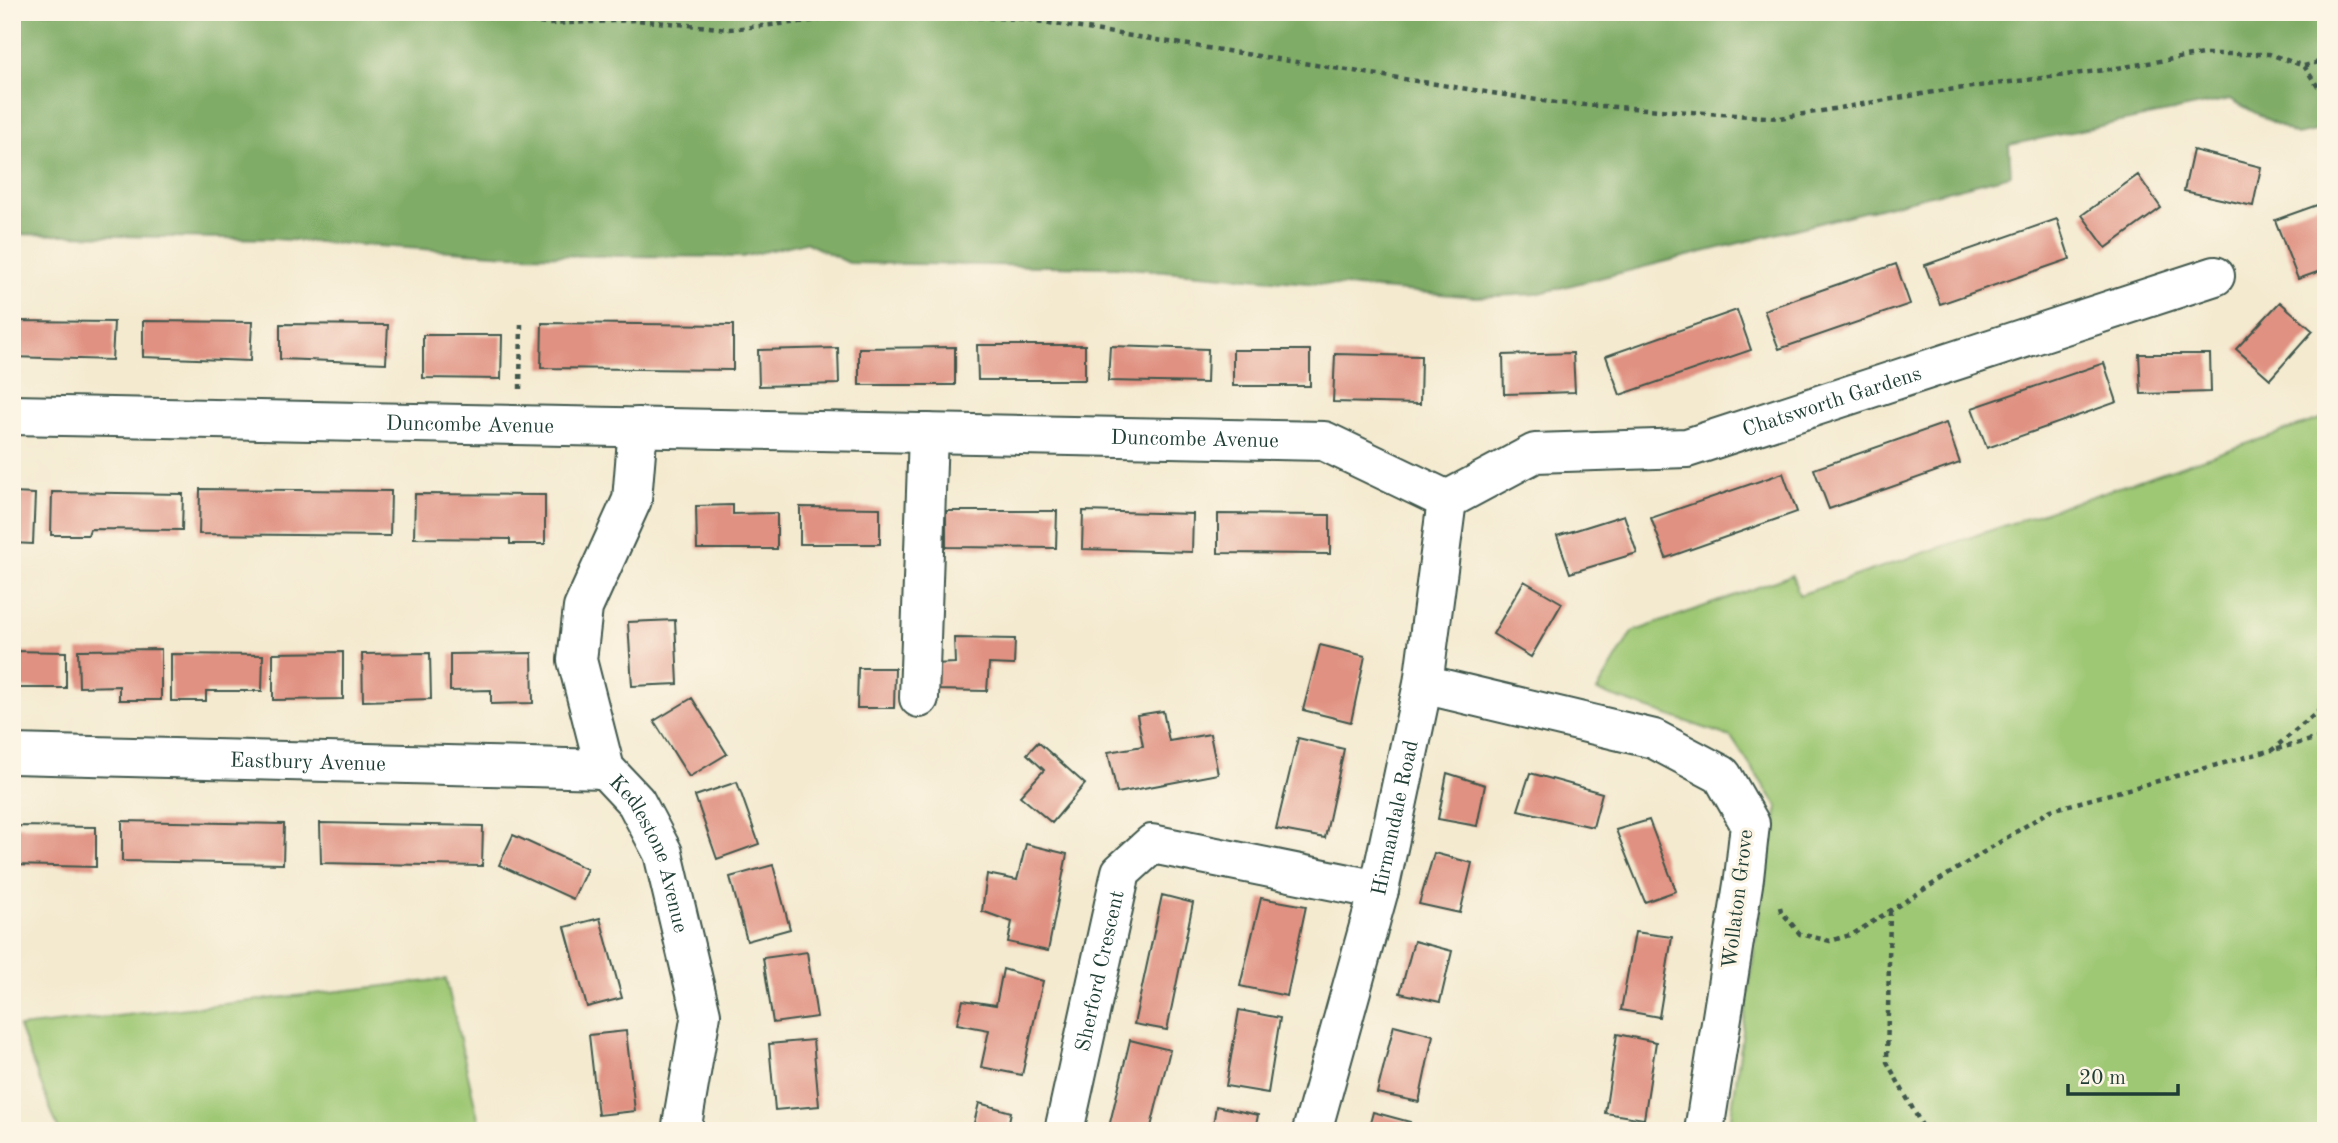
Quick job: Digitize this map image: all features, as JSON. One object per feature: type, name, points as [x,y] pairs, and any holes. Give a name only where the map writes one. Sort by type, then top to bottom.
[{"type":"street","name":"Chatsworth Gardens","points":[[1447,500],[1535,453],[1688,448],[2215,276]]},
{"type":"street","name":"Duncombe Avenue","points":[[12,415],[1324,441],[1447,500]]},
{"type":"street","name":"Kedlestone Avenue","points":[[638,427],[632,500],[583,608],[577,660],[605,769],[636,802],[663,853],[701,1014],[681,1131]]},
{"type":"street","points":[[919,698],[929,433]]},
{"type":"street","name":"Hirmandale Road","points":[[1312,1131],[1379,890],[1423,684],[1447,500]]},
{"type":"street","name":"Wollaton Grove","points":[[1423,684],[1654,739],[1722,775],[1749,824],[1744,878],[1704,1131]]},
{"type":"street","name":"Eastbury Avenue","points":[[12,754],[605,769]]},
{"type":"street","name":"Sherford Crescent","points":[[1064,1131],[1121,872],[1152,844],[1379,890]]},
{"type":"path","points":[[450,12],[547,24],[637,20],[730,29],[880,14],[1024,19],[1556,103],[1780,118],[1940,91],[2105,70],[2203,54],[2269,54],[2304,66],[2326,60]]},
{"type":"path","points":[[2304,66],[2326,99]]},
{"type":"path","points":[[519,425],[521,322]]},
{"type":"path","points":[[2272,750],[2326,705]]},
{"type":"path","points":[[1779,901],[1781,911],[1800,934],[1830,941],[1853,934],[2051,810],[2326,736]]},
{"type":"path","points":[[1890,911],[1887,1062],[1925,1131]]},
{"type":"green space","points":[[12,12],[2326,12],[2326,129],[2296,135],[2230,99],[2009,145],[2011,175],[1536,294],[1476,297],[1116,267],[849,263],[805,242],[742,257],[509,255],[275,239],[12,234]]},
{"type":"green space","points":[[2326,417],[2326,1131],[1729,1131],[1762,896],[1778,807],[1731,737],[1597,691],[1632,632],[1792,575],[1799,595]]},
{"type":"green space","points":[[446,979],[481,1131],[59,1131],[19,1027]]},
{"type":"building","points":[[2193,150],[2261,167],[2253,206],[2184,191]]},
{"type":"building","points":[[2138,175],[2161,208],[2106,248],[2082,215]]},
{"type":"building","points":[[2317,205],[2326,228],[2326,269],[2298,279],[2275,220]]},
{"type":"building","points":[[2057,219],[2070,259],[1940,304],[1925,265]]},
{"type":"building","points":[[1896,264],[1910,304],[1779,349],[1764,310]]},
{"type":"building","points":[[2280,302],[2313,331],[2270,379],[2236,349]]},
{"type":"building","points":[[1737,310],[1751,350],[1620,395],[1606,356]]},
{"type":"building","points":[[12,321],[114,322],[112,360],[12,357]]},
{"type":"building","points":[[143,321],[252,322],[250,361],[143,357]]},
{"type":"building","points":[[542,323],[733,325],[733,370],[541,368]]},
{"type":"building","points":[[280,324],[388,325],[386,363],[280,359]]},
{"type":"building","points":[[423,335],[502,335],[501,379],[423,378]]},
{"type":"building","points":[[977,345],[1085,345],[1085,380],[978,380]]},
{"type":"building","points":[[1110,346],[1208,349],[1207,383],[1108,381]]},
{"type":"building","points":[[955,347],[955,385],[859,385],[859,348]]},
{"type":"building","points":[[838,348],[839,384],[759,386],[758,350]]},
{"type":"building","points":[[1233,350],[1310,350],[1310,386],[1233,386]]},
{"type":"building","points":[[1573,353],[1575,392],[1504,394],[1503,355]]},
{"type":"building","points":[[1335,354],[1421,356],[1420,404],[1333,402]]},
{"type":"building","points":[[2139,354],[2210,354],[2211,392],[2141,394]]},
{"type":"building","points":[[2104,363],[2117,402],[1987,448],[1972,408]]},
{"type":"building","points":[[1946,423],[1960,463],[1829,509],[1814,469]]},
{"type":"building","points":[[1783,473],[1797,512],[1666,558],[1651,518]]},
{"type":"building","points":[[200,489],[391,491],[390,536],[199,534]]},
{"type":"building","points":[[52,492],[183,494],[182,530],[90,529],[88,535],[51,535]]},
{"type":"building","points":[[12,493],[35,494],[33,544],[12,543]]},
{"type":"building","points":[[415,494],[545,495],[545,544],[510,544],[510,539],[414,538]]},
{"type":"building","points":[[733,505],[733,514],[777,513],[777,549],[697,549],[696,506]]},
{"type":"building","points":[[800,507],[880,508],[880,544],[800,544]]},
{"type":"building","points":[[946,511],[1057,511],[1056,548],[946,547]]},
{"type":"building","points":[[1083,511],[1193,514],[1192,552],[1082,549]]},
{"type":"building","points":[[1218,514],[1330,515],[1330,554],[1218,553]]},
{"type":"building","points":[[1624,515],[1637,553],[1570,573],[1557,536]]},
{"type":"building","points":[[1524,581],[1562,603],[1531,657],[1493,634]]},
{"type":"building","points":[[675,620],[678,684],[632,686],[628,622]]},
{"type":"building","points":[[954,638],[1015,639],[1014,665],[989,664],[987,691],[934,690],[934,664],[955,663]]},
{"type":"building","points":[[1320,645],[1365,656],[1351,722],[1303,710]]},
{"type":"building","points":[[161,649],[161,700],[119,700],[119,686],[79,687],[78,650]]},
{"type":"building","points":[[12,651],[66,652],[66,688],[12,688]]},
{"type":"building","points":[[343,652],[343,699],[273,700],[273,653]]},
{"type":"building","points":[[430,653],[431,699],[363,701],[362,654]]},
{"type":"building","points":[[532,653],[533,703],[491,704],[491,690],[450,691],[450,654]]},
{"type":"building","points":[[171,654],[263,655],[262,691],[206,691],[206,701],[171,701]]},
{"type":"building","points":[[858,668],[895,668],[894,708],[857,708]]},
{"type":"building","points":[[692,698],[727,754],[689,777],[654,721]]},
{"type":"building","points":[[1163,711],[1169,741],[1210,734],[1218,774],[1117,793],[1108,752],[1143,746],[1137,715]]},
{"type":"building","points":[[1298,738],[1344,749],[1325,838],[1276,829]]},
{"type":"building","points":[[1038,742],[1085,784],[1052,823],[1020,796],[1044,770],[1027,754]]},
{"type":"building","points":[[1447,773],[1485,785],[1477,826],[1438,819]]},
{"type":"building","points":[[1530,773],[1602,793],[1593,827],[1518,810]]},
{"type":"building","points":[[737,782],[759,844],[717,859],[695,796]]},
{"type":"building","points":[[1649,820],[1676,891],[1645,902],[1616,830]]},
{"type":"building","points":[[122,821],[284,824],[283,864],[122,861]]},
{"type":"building","points":[[320,823],[483,826],[482,866],[321,863]]},
{"type":"building","points":[[12,826],[96,827],[96,867],[12,865]]},
{"type":"building","points":[[513,835],[587,869],[573,899],[499,865]]},
{"type":"building","points":[[1026,844],[1067,854],[1048,951],[1008,942],[1012,922],[982,911],[987,874],[1017,880]]},
{"type":"building","points":[[1434,853],[1472,863],[1460,913],[1419,904]]},
{"type":"building","points":[[773,865],[790,929],[747,941],[730,877]]},
{"type":"building","points":[[1162,895],[1193,903],[1167,1030],[1134,1024]]},
{"type":"building","points":[[1261,898],[1306,906],[1287,996],[1240,986]]},
{"type":"building","points":[[600,918],[622,998],[587,1007],[565,927]]},
{"type":"building","points":[[1635,932],[1672,937],[1659,1017],[1621,1010]]},
{"type":"building","points":[[1414,941],[1452,951],[1440,1002],[1400,993]]},
{"type":"building","points":[[807,952],[817,1017],[773,1023],[763,958]]},
{"type":"building","points":[[1003,969],[1043,981],[1022,1075],[981,1067],[989,1030],[957,1024],[963,1000],[996,1005]]},
{"type":"building","points":[[1239,1010],[1280,1018],[1268,1093],[1226,1086]]},
{"type":"building","points":[[1394,1025],[1433,1035],[1419,1102],[1377,1093]]},
{"type":"building","points":[[626,1031],[635,1111],[598,1115],[589,1035]]},
{"type":"building","points":[[1617,1034],[1656,1042],[1644,1119],[1605,1113]]},
{"type":"building","points":[[813,1040],[819,1106],[775,1110],[769,1044]]},
{"type":"building","points":[[1130,1040],[1170,1050],[1150,1131],[1108,1131]]},
{"type":"building","points":[[979,1103],[1011,1112],[1007,1131],[972,1131]]},
{"type":"building","points":[[1216,1106],[1258,1115],[1255,1131],[1212,1131]]},
{"type":"building","points":[[1373,1112],[1410,1122],[1408,1131],[1368,1131]]}]
